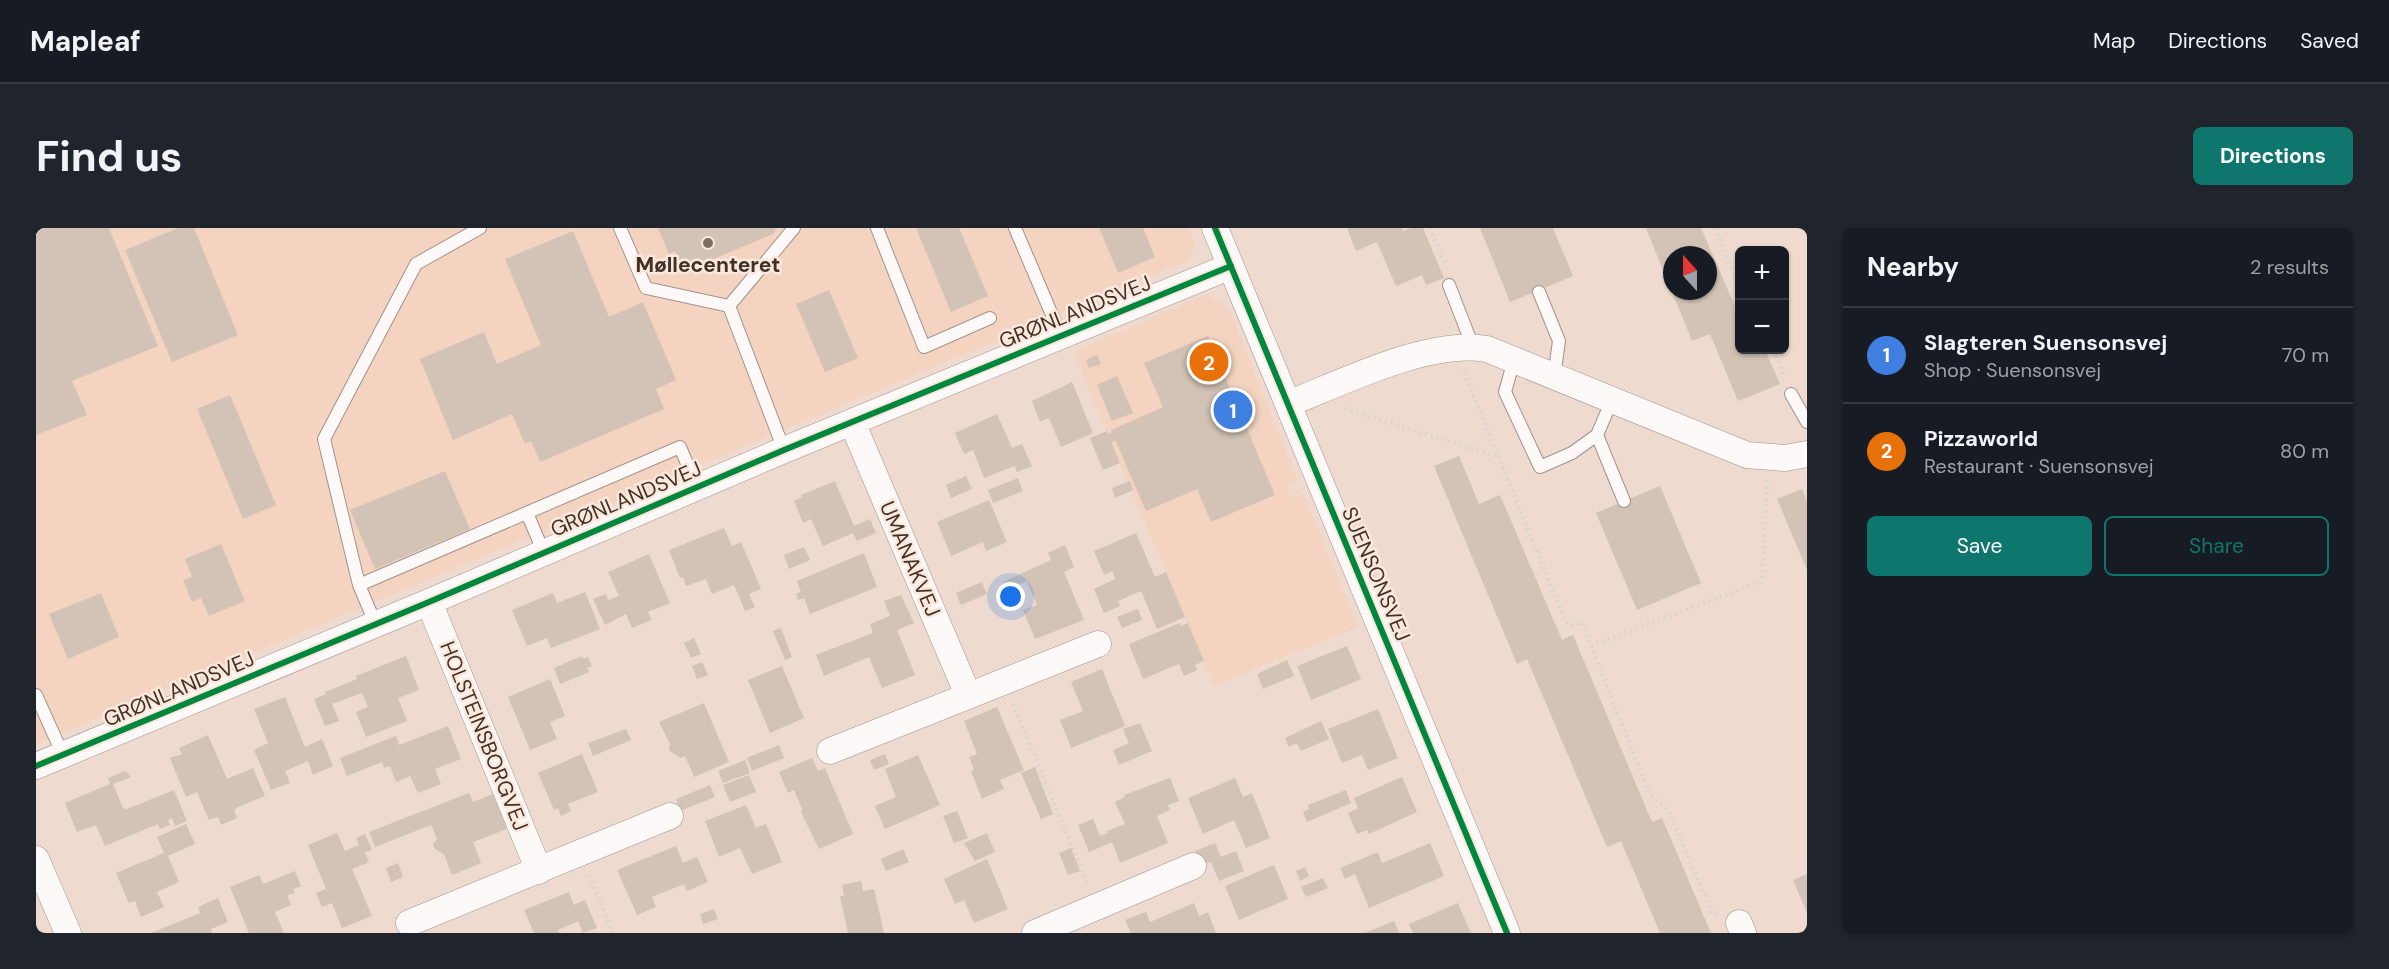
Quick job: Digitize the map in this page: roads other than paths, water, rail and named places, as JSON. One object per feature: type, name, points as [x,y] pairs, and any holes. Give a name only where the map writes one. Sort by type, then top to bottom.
[{"type":"street","name":"SUENSONSVEJ","points":[[1215,228],[1231,266],[1297,400],[1507,933]]},
{"type":"street","name":"GRØNLANDSVEJ","points":[[36,766],[376,625],[784,450],[1231,266]]},
{"type":"street","points":[[1297,400],[1411,356],[1463,347],[1487,349],[1747,455],[1785,458],[1807,454]]},
{"type":"street","name":"UMANAKVEJ","points":[[852,422],[968,695]]},
{"type":"street","name":"HOLSTEINSBORGVEJ","points":[[429,602],[539,871]]},
{"type":"street","points":[[830,751],[1098,644]]},
{"type":"street","points":[[409,923],[670,816]]},
{"type":"street","points":[[36,859],[68,933]]},
{"type":"street","points":[[1035,933],[1072,926],[1097,907],[1193,866]]},
{"type":"lane","points":[[376,625],[359,585],[324,439],[416,264],[480,228]]},
{"type":"lane","points":[[620,228],[646,288],[729,306]]},
{"type":"lane","points":[[729,306],[794,228]]},
{"type":"lane","points":[[877,228],[924,347],[990,318]]},
{"type":"lane","points":[[1015,228],[1061,336]]},
{"type":"lane","points":[[1449,285],[1463,347]]},
{"type":"lane","points":[[1539,292],[1559,341],[1554,376]]},
{"type":"lane","points":[[729,306],[784,450]]},
{"type":"lane","points":[[1514,360],[1505,392],[1540,467],[1572,453],[1597,435],[1612,400]]},
{"type":"lane","points":[[1791,394],[1807,422]]},
{"type":"lane","points":[[1597,435],[1624,501]]},
{"type":"lane","points":[[359,585],[680,447],[697,487]]},
{"type":"lane","points":[[527,513],[544,553]]},
{"type":"lane","points":[[36,695],[63,755]]},
{"type":"place","name":"Møllecenteret","points":[[708,243]]},
{"type":"place","name":"Pizzaworld","points":[[1209,362]]},
{"type":"place","name":"Slagteren Suensonsvej","points":[[1233,410]]}]
